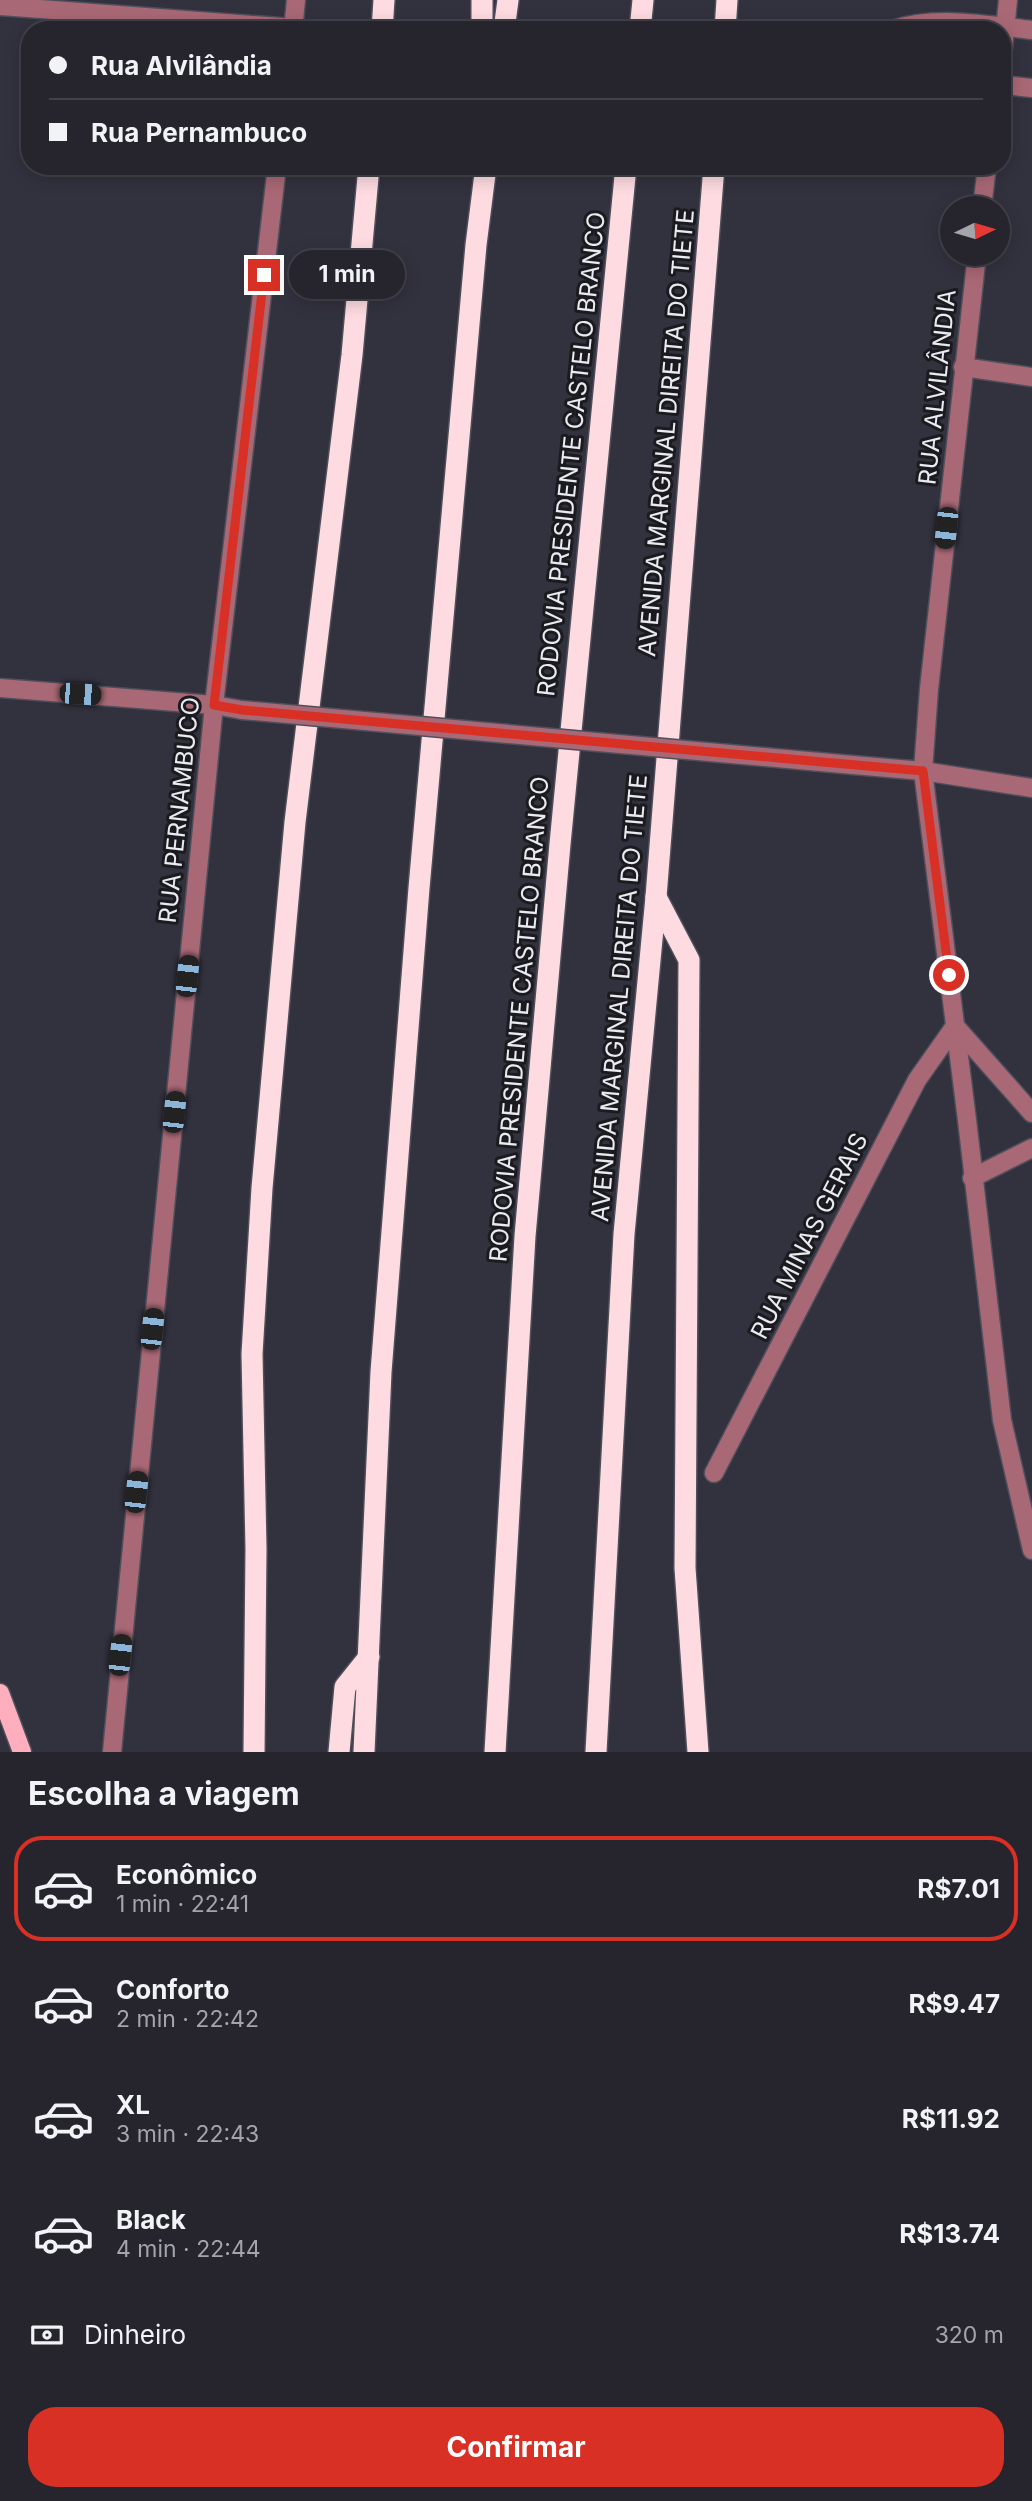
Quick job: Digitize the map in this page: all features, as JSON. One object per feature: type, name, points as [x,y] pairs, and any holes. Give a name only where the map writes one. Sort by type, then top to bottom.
[{"type":"highway","points":[[383,21],[384,0]]},
{"type":"highway","points":[[482,0],[482,21]]},
{"type":"highway","points":[[505,21],[508,0]]},
{"type":"highway","points":[[641,21],[643,0]]},
{"type":"highway","points":[[726,21],[727,0]]},
{"type":"highway","points":[[254,1752],[256,1549],[252,1354],[262,1188],[295,822],[352,355],[368,175]]},
{"type":"highway","points":[[476,245],[478,175]]},
{"type":"highway","points":[[364,1752],[386,1317],[419,888],[476,245],[485,175]]},
{"type":"highway","name":"RODOVIA PRESIDENTE CASTELO BRANCO","points":[[495,1752],[525,1236],[565,788],[625,175]]},
{"type":"highway","name":"AVENIDA MARGINAL DIREITA DO TIETE","points":[[596,1752],[624,1234],[656,897],[713,175]]},
{"type":"highway","points":[[656,897],[689,960],[685,1567],[698,1752]]},
{"type":"highway","points":[[339,1752],[345,1687],[369,1657]]},
{"type":"main road","points":[[0,1693],[22,1752]]},
{"type":"street","points":[[295,21],[296,0]]},
{"type":"street","points":[[1005,21],[1007,0]]},
{"type":"street","points":[[0,6],[192,21]]},
{"type":"street","points":[[1011,28],[1032,30]]},
{"type":"street","points":[[1011,86],[1032,88]]},
{"type":"street","name":"RUA PERNAMBUCO","points":[[112,1752],[214,705],[276,175]]},
{"type":"street","points":[[983,196],[986,175]]},
{"type":"street","name":"RUA ALVILÂNDIA","points":[[975,266],[929,689],[923,771],[1002,1420],[1032,1550]]},
{"type":"street","points":[[963,367],[1032,377]]},
{"type":"street","points":[[0,688],[214,705],[242,710],[923,771],[1032,788]]},
{"type":"street","points":[[955,1026],[1032,1113]]},
{"type":"street","name":"RUA MINAS GERAIS","points":[[714,1473],[917,1080],[955,1026]]},
{"type":"street","points":[[972,1178],[1032,1148]]},
{"type":"route","points":[[264,275],[214,705],[242,710],[923,771],[949,975]]}]
